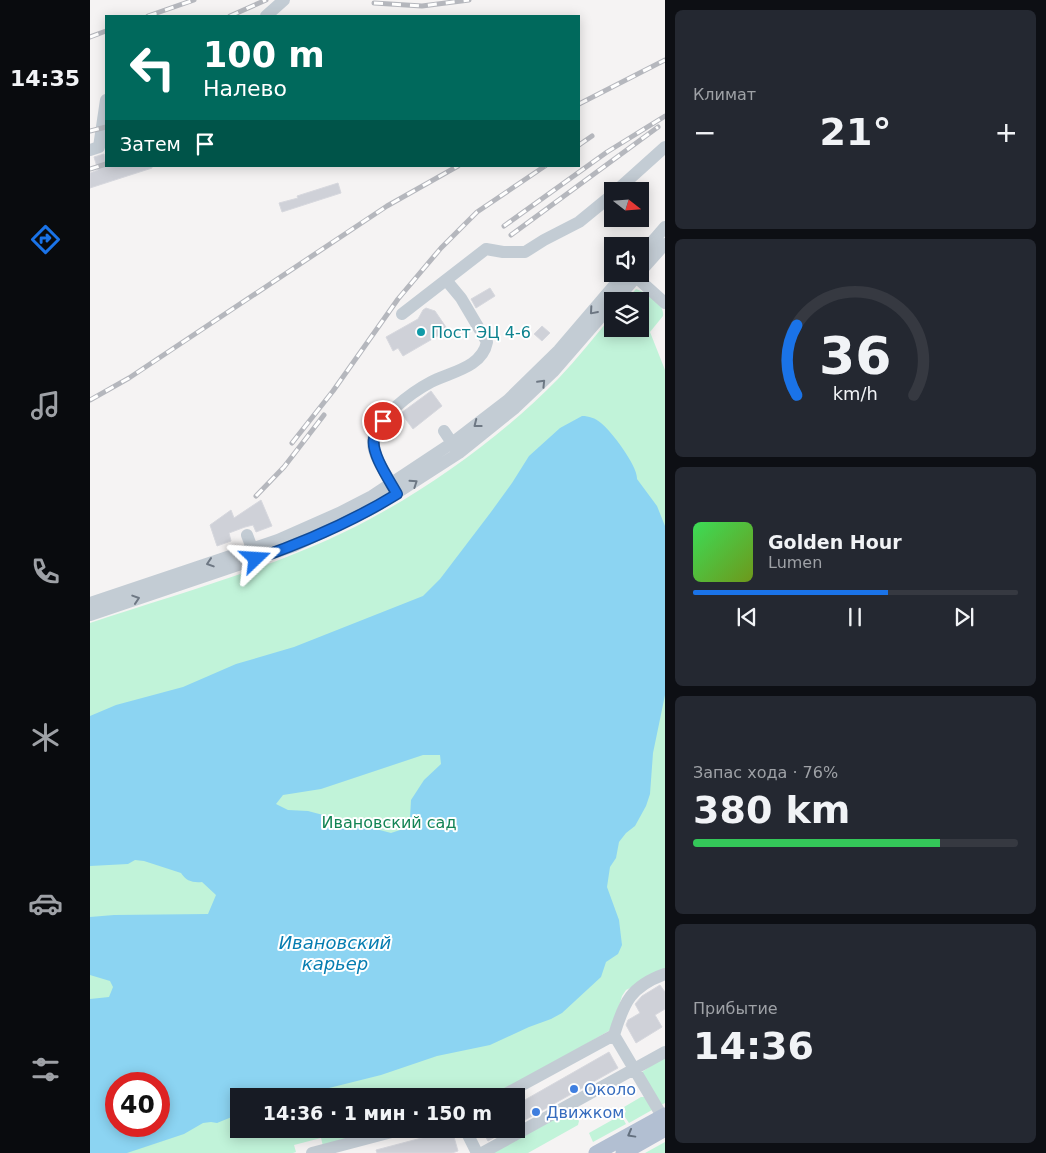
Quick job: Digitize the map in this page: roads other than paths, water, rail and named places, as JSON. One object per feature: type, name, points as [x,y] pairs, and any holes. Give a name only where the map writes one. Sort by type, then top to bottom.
[{"type":"main road","points":[[596,1153],[664,1120]]},
{"type":"main road","points":[[623,1153],[664,1120]]},
{"type":"street","points":[[267,15],[284,0]]},
{"type":"street","points":[[98,147],[105,106]]},
{"type":"street","points":[[626,182],[665,147]]},
{"type":"street","points":[[402,314],[486,249],[503,252],[525,252],[579,222],[604,202]]},
{"type":"street","points":[[649,248],[664,235]]},
{"type":"street","points":[[649,255],[664,235]]},
{"type":"street","points":[[394,489],[375,453],[373,441],[377,431],[390,412],[406,398],[431,382],[455,373],[480,358],[486,347],[487,342],[461,298],[446,280]]},
{"type":"street","points":[[456,448],[523,386],[627,282]]},
{"type":"street","points":[[643,282],[665,303]]},
{"type":"street","points":[[90,603],[254,554],[294,546],[375,507],[394,489],[456,448],[531,394],[604,314]]},
{"type":"street","points":[[444,431],[456,448]]},
{"type":"street","points":[[247,535],[254,554]]},
{"type":"street","points":[[90,615],[254,554]]},
{"type":"street","points":[[517,1088],[614,1035],[619,1018],[632,993],[646,982],[665,974]]},
{"type":"street","points":[[614,1035],[664,1120]]},
{"type":"street","points":[[482,1153],[665,1052]]},
{"type":"street","points":[[312,1153],[368,1138]]},
{"type":"street","points":[[470,1138],[477,1153]]},
{"type":"water","name":"Ивановский карьер","points":[[582,416],[596,420],[611,433],[629,458],[637,479],[657,506],[665,526],[665,695],[653,753],[650,794],[635,826],[619,842],[616,858],[610,867],[607,887],[619,920],[622,945],[618,954],[606,962],[601,977],[562,1013],[490,1045],[437,1056],[381,1075],[329,1088],[230,1088],[230,1118],[217,1123],[203,1123],[184,1134],[127,1153],[90,1153],[90,999],[109,997],[113,987],[110,981],[90,975],[90,917],[208,914],[216,895],[202,882],[190,881],[181,873],[144,861],[135,860],[128,864],[90,866],[90,716],[116,705],[183,687],[236,664],[294,647],[423,596],[440,579],[491,512],[529,456],[560,428]],"holes":[[[423,755],[440,755],[441,764],[424,780],[411,800],[410,818],[400,830],[391,833],[308,811],[288,810],[276,804],[283,795],[321,789]]]},
{"type":"railway","points":[[151,15],[194,0]]},
{"type":"railway","points":[[232,15],[266,0]]},
{"type":"railway","points":[[374,3],[422,6],[469,0]]},
{"type":"railway","points":[[90,37],[105,31]]},
{"type":"railway","points":[[580,103],[665,60]]},
{"type":"railway","points":[[504,226],[607,152],[665,116]]},
{"type":"railway","points":[[90,131],[105,127]]},
{"type":"railway","points":[[511,235],[658,127]]},
{"type":"railway","points":[[580,144],[592,136]]},
{"type":"railway","points":[[90,169],[105,164]]},
{"type":"railway","points":[[90,400],[129,378],[387,206],[456,167]]},
{"type":"railway","points":[[292,443],[333,391],[398,299],[441,248],[477,212],[544,167]]},
{"type":"railway","points":[[256,496],[284,467],[324,415]]},
{"type":"place","name":"Пост ЭЦ 4-6","points":[[421,332]]},
{"type":"place","name":"Около","points":[[574,1089]]},
{"type":"place","name":"Движком","points":[[536,1112]]},
{"type":"park label","name":"Ивановский сад","points":[[389,822]]}]
